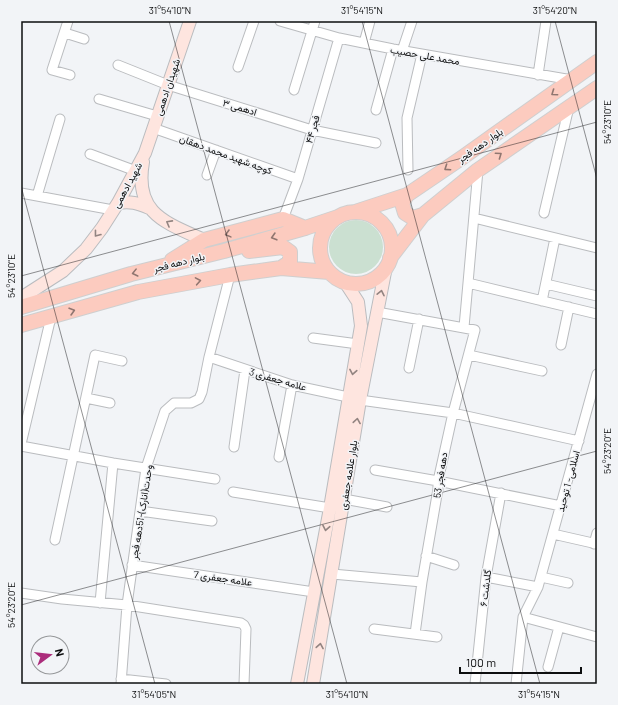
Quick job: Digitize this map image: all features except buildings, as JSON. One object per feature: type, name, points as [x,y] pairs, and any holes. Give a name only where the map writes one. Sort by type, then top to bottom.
[{"type":"main road","name":"شهیدان ادهمی","points":[[145,153],[190,21]]},
{"type":"main road","name":"بلوار دهه فجر","points":[[355,212],[407,195],[597,62]]},
{"type":"main road","name":"بلوار دهه فجر","points":[[388,263],[423,215],[478,170],[569,106],[596,90]]},
{"type":"main road","name":"شهید ادهمی","points":[[21,298],[64,270],[86,248],[102,228],[145,153]]},
{"type":"main road","name":"شهید ادهمی","points":[[145,153],[142,171],[142,190],[149,208],[164,221],[204,240]]},
{"type":"main road","points":[[407,195],[402,203],[405,213],[413,218],[423,215]]},
{"type":"main road","points":[[115,207],[128,202],[134,202],[149,208]]},
{"type":"main road","points":[[355,212],[365,213],[374,217],[384,226],[391,239],[392,249],[388,263],[380,274],[373,280],[354,284],[336,278],[329,272],[321,256],[320,242],[325,229],[330,222],[346,213],[355,212]]},
{"type":"main road","name":"بلوار دهه فجر","points":[[21,307],[131,274],[224,252],[338,217]]},
{"type":"main road","points":[[160,267],[204,240],[283,219],[305,228]]},
{"type":"main road","points":[[224,252],[254,251],[283,247],[290,252],[290,262],[281,268]]},
{"type":"main road","name":"بلوار علامه جعفری","points":[[297,684],[331,502],[354,399],[377,312],[388,263]]},
{"type":"main road","name":"بلوار دهه فجر","points":[[21,325],[138,292],[230,275],[281,268],[329,272]]},
{"type":"main road","name":"بلوار علامه جعفری","points":[[313,684],[344,499],[358,344],[361,326],[358,302],[345,282]]},
{"type":"main road","points":[[331,502],[344,499]]},
{"type":"street","points":[[68,21],[52,70],[70,75]]},
{"type":"street","points":[[238,66],[254,21]]},
{"type":"street","name":"محمد علی حصیب","points":[[280,21],[313,25],[339,38],[402,51],[572,80]]},
{"type":"street","points":[[364,43],[370,21]]},
{"type":"street","points":[[402,51],[412,21]]},
{"type":"street","points":[[538,75],[546,21]]},
{"type":"street","points":[[294,90],[313,25]]},
{"type":"street","points":[[64,33],[84,39]]},
{"type":"street","name":"فجر ۴۴","points":[[283,219],[298,179],[339,38]]},
{"type":"street","points":[[376,110],[393,49]]},
{"type":"street","points":[[408,170],[408,118],[422,54]]},
{"type":"street","name":"ادهمی ۳","points":[[118,65],[168,85],[312,130],[376,143]]},
{"type":"street","points":[[99,100],[157,116]]},
{"type":"street","points":[[544,213],[569,106]]},
{"type":"street","points":[[37,196],[60,119]]},
{"type":"street","name":"کوچه شهید محمد دهقان","points":[[153,128],[298,179]]},
{"type":"street","points":[[207,175],[216,150]]},
{"type":"street","points":[[90,154],[136,171]]},
{"type":"street","points":[[377,312],[464,327],[478,170]]},
{"type":"street","points":[[21,193],[115,207]]},
{"type":"street","points":[[474,218],[597,248]]},
{"type":"street","points":[[542,300],[555,238]]},
{"type":"street","name":"وحدت(انارک)-51دهه فجر","points":[[121,682],[127,606],[146,468],[165,411],[174,403],[191,402],[199,399],[202,392],[209,357],[230,275]]},
{"type":"street","points":[[468,283],[597,314]]},
{"type":"street","points":[[546,284],[597,296]]},
{"type":"street","points":[[562,345],[569,307]]},
{"type":"street","points":[[51,317],[25,411],[21,445],[73,456],[215,479]]},
{"type":"street","points":[[409,368],[418,319]]},
{"type":"street","name":"دهه فجر 53","points":[[415,634],[438,481],[453,413],[476,330],[464,327]]},
{"type":"street","points":[[313,338],[358,344]]},
{"type":"street","points":[[55,540],[95,355],[122,361]]},
{"type":"street","points":[[469,355],[542,371]]},
{"type":"street","name":"علامه جعفری 3","points":[[209,357],[292,385],[354,399],[453,413],[579,440]]},
{"type":"street","points":[[234,447],[245,370]]},
{"type":"street","name":"اسلامی- 1 توحید","points":[[516,684],[524,616],[538,587],[579,440],[594,398],[597,374]]},
{"type":"street","points":[[279,457],[292,385]]},
{"type":"street","points":[[86,398],[110,403]]},
{"type":"street","points":[[100,603],[113,463]]},
{"type":"street","points":[[375,470],[501,493],[561,506]]},
{"type":"street","points":[[234,492],[331,502]]},
{"type":"street","name":"گلدشت ۶","points":[[475,684],[486,577],[501,493]]},
{"type":"street","points":[[344,499],[387,507]]},
{"type":"street","points":[[140,511],[212,521]]},
{"type":"street","points":[[553,534],[596,544],[597,533]]},
{"type":"street","points":[[426,556],[454,565]]},
{"type":"street","name":"علامه جعفری 7","points":[[132,565],[314,592]]},
{"type":"street","points":[[332,574],[422,582]]},
{"type":"street","points":[[486,577],[538,587]]},
{"type":"street","points":[[541,577],[568,583]]},
{"type":"street","points":[[21,593],[127,606],[241,623],[246,629],[244,684]]},
{"type":"street","points":[[524,616],[597,637]]},
{"type":"street","points":[[548,667],[560,627]]},
{"type":"street","points":[[374,629],[437,637]]},
{"type":"street","points":[[121,682],[166,684]]},
{"type":"green space","points":[[351,220],[361,220],[371,224],[379,232],[383,242],[383,252],[379,262],[371,270],[361,274],[351,274],[341,270],[333,262],[329,252],[329,242],[333,232],[341,224]]}]
